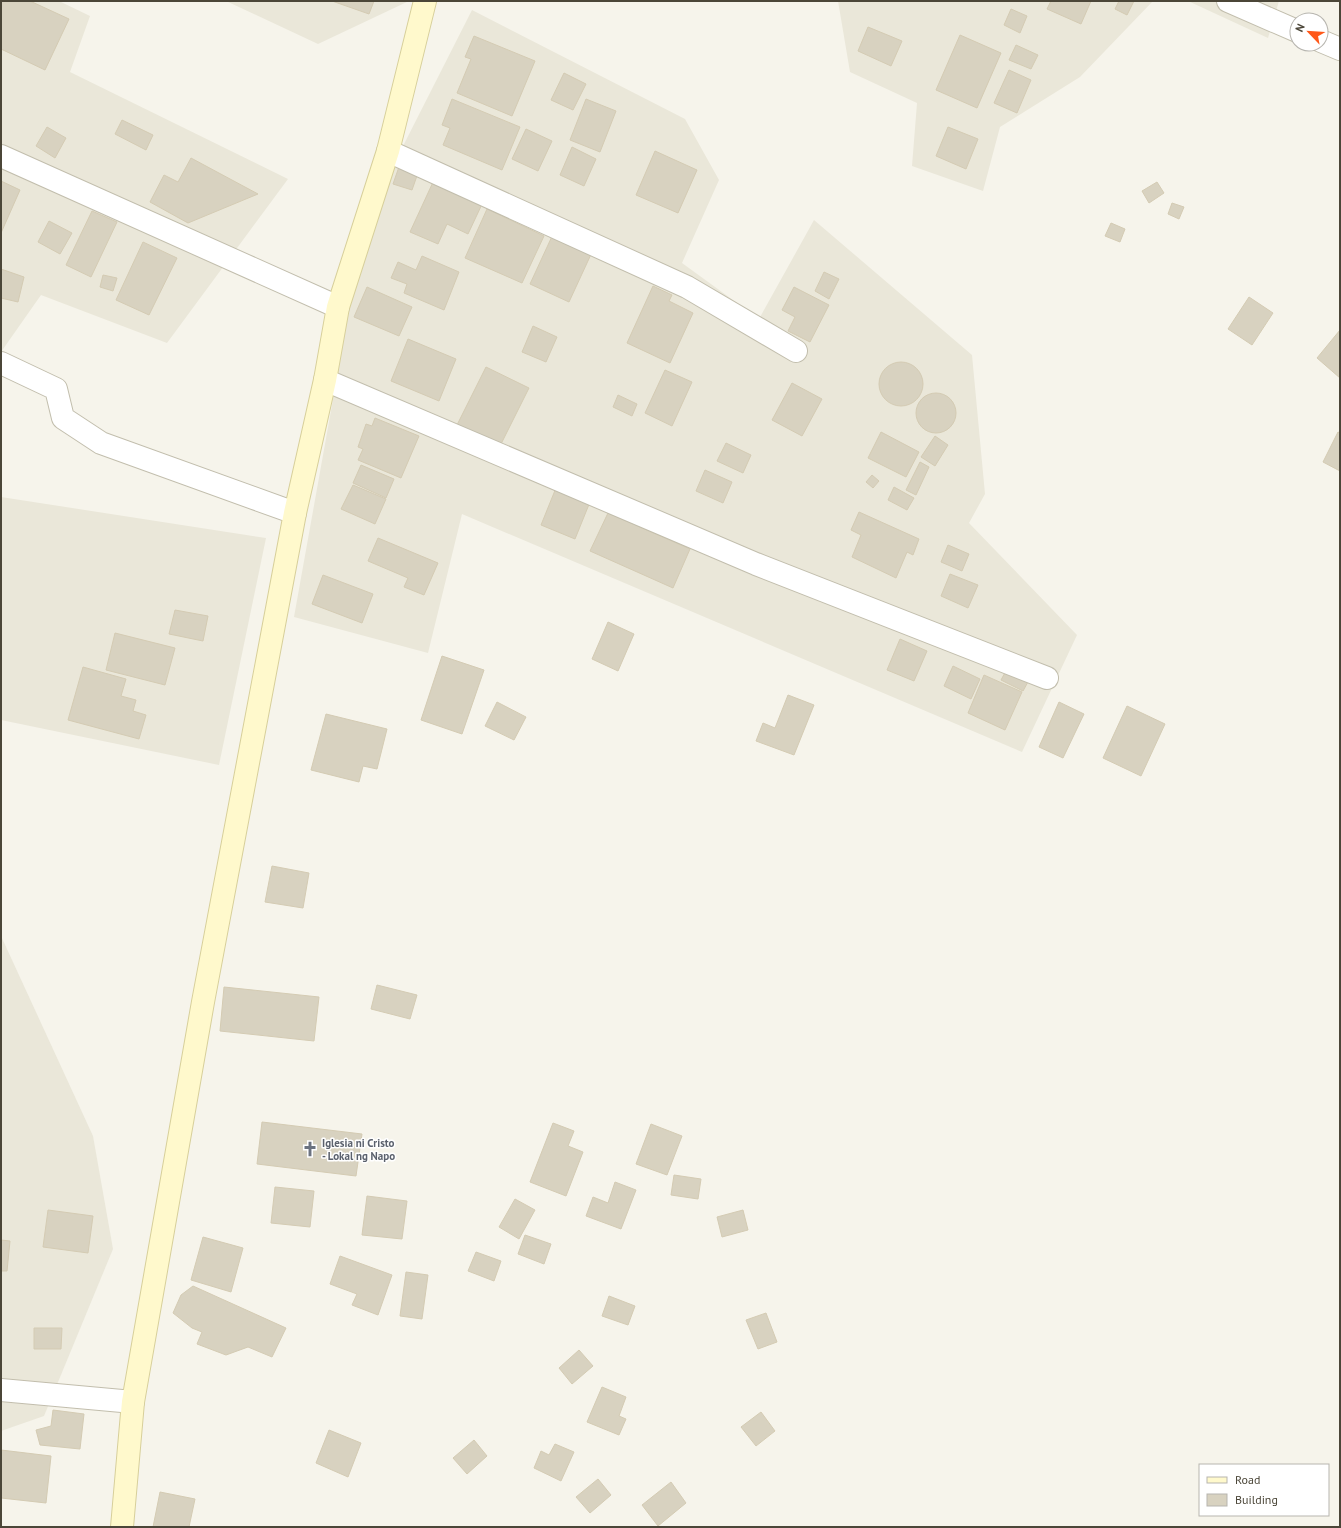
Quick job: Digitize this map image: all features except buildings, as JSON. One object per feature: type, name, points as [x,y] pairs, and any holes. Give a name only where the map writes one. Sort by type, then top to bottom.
[{"type":"main road","points":[[122,1527],[133,1402],[202,1002],[295,513],[324,380],[338,307],[388,151],[425,1]]},
{"type":"street","points":[[1228,1],[1289,28]]},
{"type":"street","points":[[1329,44],[1340,49]]},
{"type":"street","points":[[388,151],[687,287],[796,351]]},
{"type":"street","points":[[1,156],[338,307]]},
{"type":"street","points":[[1,363],[56,389],[62,418],[101,443],[295,513]]},
{"type":"street","points":[[324,380],[756,564],[1047,678]]},
{"type":"street","points":[[1,1390],[133,1402]]},
{"type":"shaded area","points":[[1,1],[59,1],[90,16],[70,72],[288,179],[167,343],[41,295],[1,352]]},
{"type":"shaded area","points":[[226,1],[409,1],[318,44]]},
{"type":"shaded area","points":[[838,1],[1153,1],[1080,77],[1000,127],[983,191],[912,166],[917,103],[850,72]]},
{"type":"shaded area","points":[[1188,1],[1279,1],[1268,38]]},
{"type":"shaded area","points":[[472,10],[685,119],[719,180],[682,263],[759,319],[814,220],[972,355],[985,494],[969,523],[1077,635],[1022,752],[462,514],[428,653],[294,617],[365,221]]},
{"type":"shaded area","points":[[1,497],[266,538],[219,765],[1,720]]},
{"type":"shaded area","points":[[1,936],[93,1136],[113,1249],[44,1416],[1,1431]]},
{"type":"place","name":"Iglesia ni Cristo - Lokal ng Napo","points":[[310,1149]]}]
